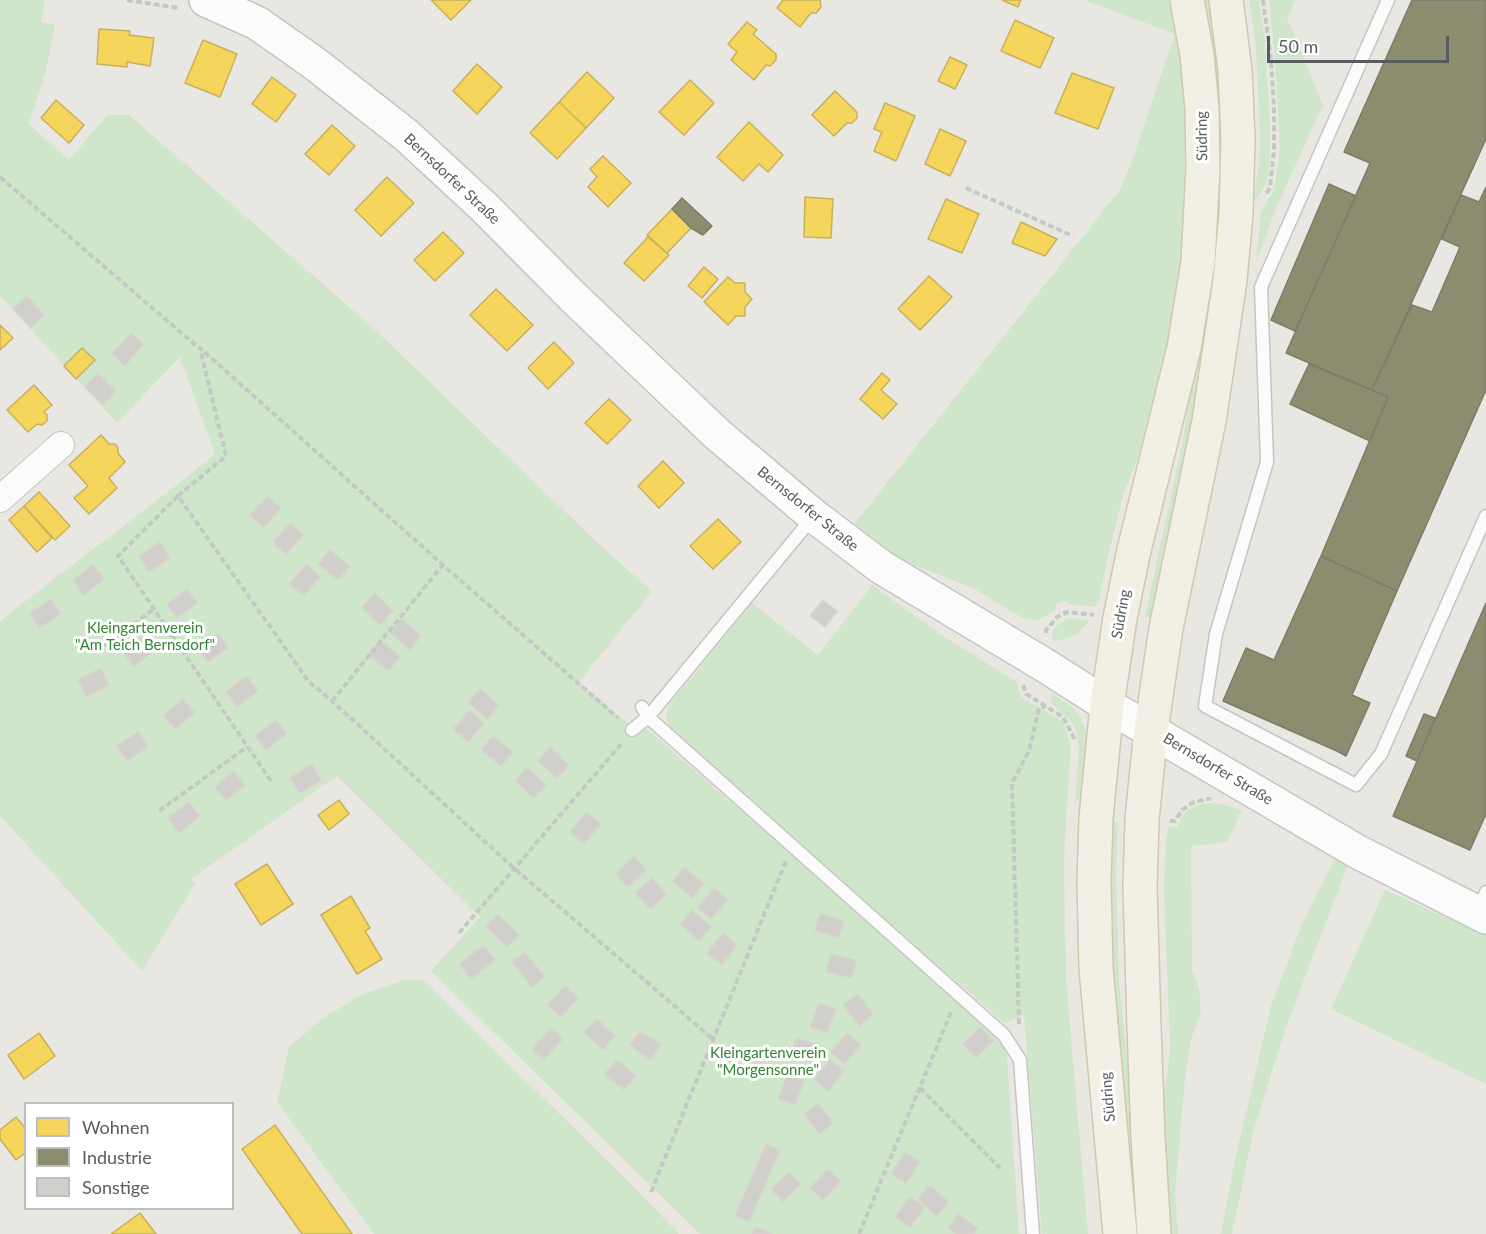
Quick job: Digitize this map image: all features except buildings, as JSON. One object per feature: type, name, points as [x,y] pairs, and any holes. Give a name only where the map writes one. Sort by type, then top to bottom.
[{"type":"main road","name":"Südring","points":[[1120,1234],[1096,968],[1094,914],[1096,818],[1107,705],[1122,607],[1184,348],[1198,262],[1203,168],[1202,109],[1197,55],[1187,0]]},
{"type":"main road","points":[[1154,1234],[1144,1027],[1140,887],[1142,819],[1151,730],[1166,628],[1209,422],[1230,280],[1236,214],[1238,139],[1235,70],[1226,0]]},
{"type":"street","name":"Bernsdorfer Straße","points":[[206,0],[257,23],[314,63],[406,135],[484,207],[573,297],[717,434],[814,516],[881,567],[1107,705],[1358,852],[1483,908]]},
{"type":"street","points":[[0,499],[61,445]]},
{"type":"lane","points":[[1388,0],[1261,287],[1267,462],[1216,634],[1205,706],[1356,785],[1381,754],[1486,516]]},
{"type":"lane","points":[[632,730],[814,516]]},
{"type":"lane","points":[[645,712],[1004,1035],[1020,1060],[1033,1234]]},
{"type":"path","points":[[0,177],[200,348],[632,730],[459,933]]},
{"type":"path","points":[[966,188],[1073,236]]},
{"type":"path","points":[[200,348],[226,456],[178,496],[118,556],[271,781]]},
{"type":"path","points":[[178,496],[309,682],[514,869],[713,1039]]},
{"type":"path","points":[[332,701],[443,565]]},
{"type":"path","points":[[97,651],[154,609]]},
{"type":"path","points":[[1020,1060],[1012,783],[1029,751],[1039,708],[1047,706]]},
{"type":"path","points":[[159,811],[247,747]]},
{"type":"path","points":[[1142,819],[1175,821],[1182,810],[1192,804],[1205,799],[1219,799]]},
{"type":"path","points":[[651,1192],[786,860],[795,868]]},
{"type":"path","points":[[859,1234],[954,1004]]},
{"type":"path","points":[[920,1088],[1000,1168]]},
{"type":"green space","name":"Kleingartenverein \"Morgensonne\"","points":[[0,0],[45,0],[41,22],[55,24],[46,70],[29,124],[69,160],[107,115],[129,115],[370,325],[600,545],[652,591],[579,682],[626,722],[647,729],[1006,1041],[1019,1234],[700,1234],[431,971],[480,917],[337,776],[191,879],[195,884],[142,971],[0,816],[0,622],[215,454],[180,357],[117,423],[0,296]]},
{"type":"green space","points":[[1084,0],[1174,0],[1182,38],[1190,153],[1185,263],[1156,411],[1123,495],[1099,600],[1096,607],[1068,604],[1067,601],[1060,602],[1055,605],[1056,609],[1043,618],[1035,620],[1021,617],[973,588],[906,562],[852,527],[1120,190],[1175,34]]},
{"type":"green space","points":[[1200,0],[1212,0],[1215,15],[1225,158],[1210,338],[1155,618],[1145,617],[1183,440],[1203,314]]},
{"type":"green space","points":[[1249,0],[1259,0],[1265,44],[1270,119],[1270,159],[1267,181],[1251,204],[1259,164],[1260,138],[1256,46]]},
{"type":"green space","points":[[1269,0],[1295,0],[1287,18],[1323,105],[1277,206],[1256,263],[1261,212],[1275,184],[1280,148]]},
{"type":"green space","points":[[872,585],[943,636],[1017,682],[1021,697],[1063,721],[1069,739],[1071,750],[1064,868],[1066,980],[1088,1234],[1042,1234],[1024,1015],[1004,1023],[953,978],[935,968],[670,730],[666,717],[669,705],[752,603],[818,655]]},
{"type":"green space","points":[[1068,618],[1089,621],[1072,636],[1057,641],[1052,640],[1053,630]]},
{"type":"green space","points":[[1051,693],[1072,707],[1085,727],[1087,739],[1086,790],[1075,803],[1079,750],[1076,730],[1071,721],[1051,703]]},
{"type":"green space","points":[[1211,803],[1242,810],[1227,842],[1191,846],[1192,971],[1199,988],[1201,1013],[1192,1036],[1186,1069],[1175,1192],[1178,1234],[1166,1234],[1161,1108],[1170,1047],[1164,890],[1166,839],[1169,826],[1177,827],[1183,815],[1191,808]]},
{"type":"green space","points":[[1107,822],[1118,822],[1116,872],[1119,982],[1142,1234],[1132,1234],[1111,1010]]},
{"type":"green space","points":[[1338,853],[1349,862],[1286,1027],[1253,1133],[1232,1234],[1221,1234],[1234,1164],[1271,1006],[1300,929]]},
{"type":"green space","points":[[1385,890],[1486,935],[1486,1084],[1331,1009]]},
{"type":"green space","points":[[405,980],[423,980],[679,1234],[374,1234],[277,1102],[289,1047],[323,1018],[363,994]]},
{"type":"park label","name":"Kleingartenverein \"Am Teich Bernsdorf\"","points":[[145,636]]}]
